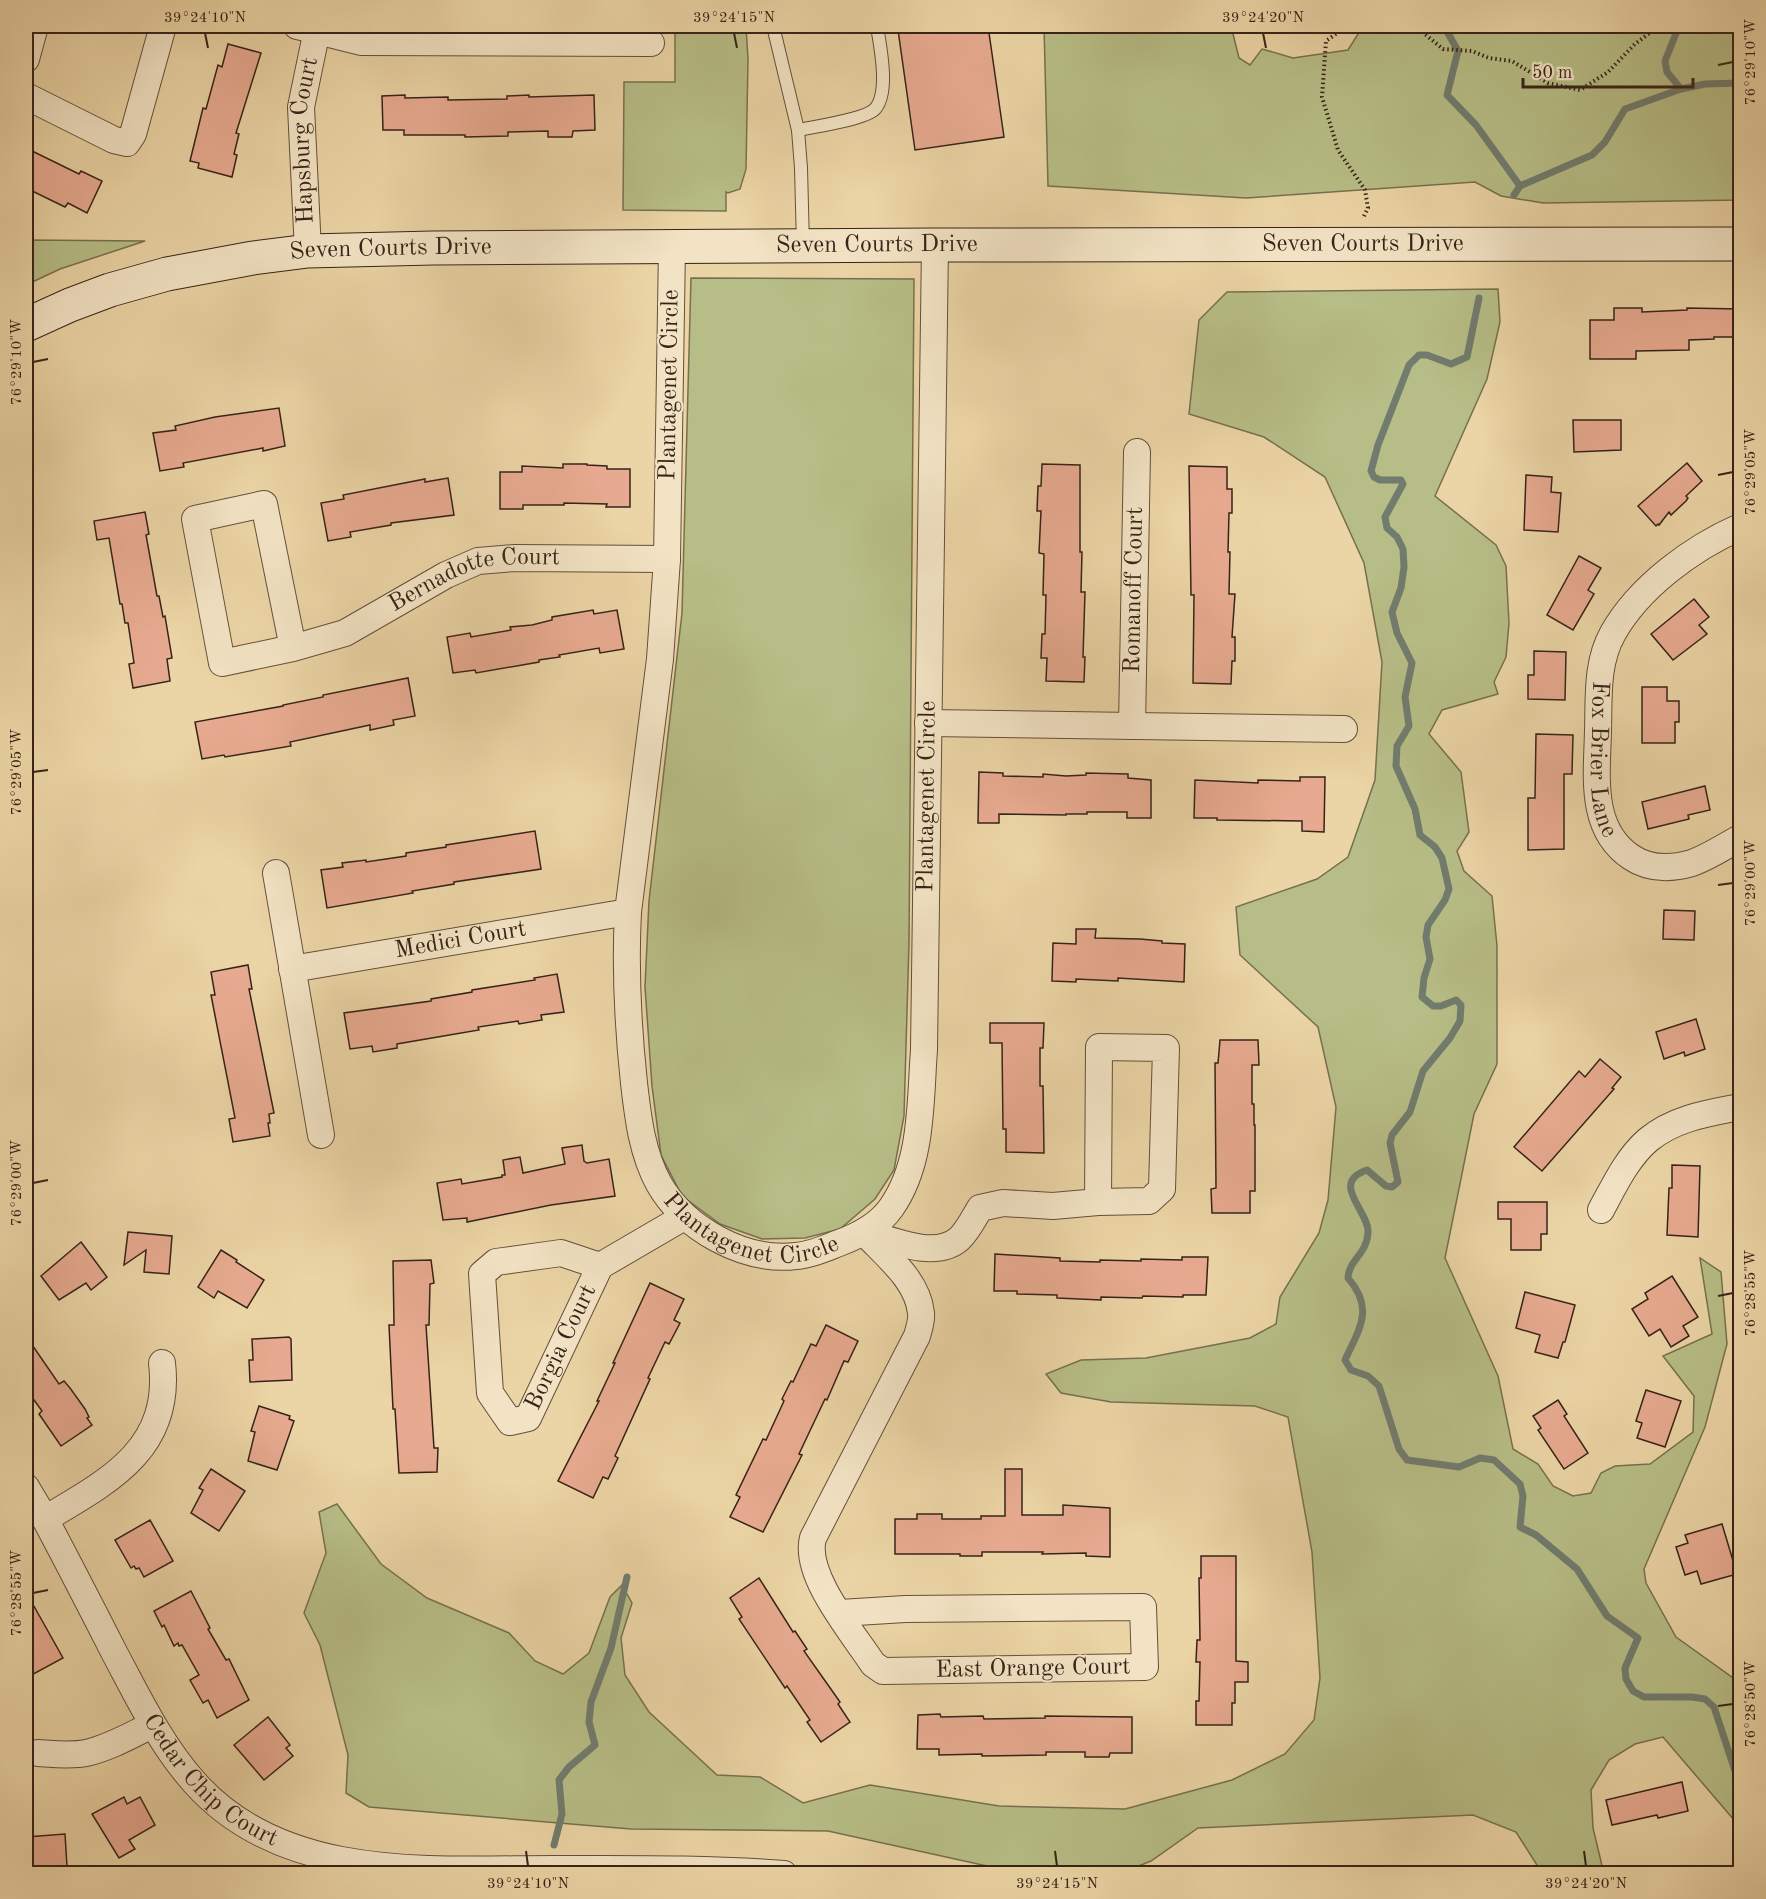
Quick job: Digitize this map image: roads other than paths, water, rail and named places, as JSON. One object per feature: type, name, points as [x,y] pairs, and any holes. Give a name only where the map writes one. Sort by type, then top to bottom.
[{"type":"street","points":[[26,59],[34,26]]},
{"type":"street","points":[[26,96],[114,140],[127,143],[133,134],[163,26]]},
{"type":"street","name":"Hapsburg Court","points":[[309,251],[302,107],[307,28],[362,42],[651,44]]},
{"type":"street","name":"Seven Courts Drive","points":[[26,325],[110,290],[167,274],[252,258],[309,251],[935,245],[1740,244]]},
{"type":"street","name":"Plantagenet Circle","points":[[672,247],[668,559],[660,659],[628,912],[626,950],[631,1052],[641,1133],[648,1161],[659,1185],[684,1217],[698,1228],[738,1247],[776,1257],[798,1256],[864,1232],[891,1209],[903,1186],[915,1147],[924,1050],[935,245]]},
{"type":"street","name":"Romanoff Court","points":[[1131,726],[1137,452]]},
{"type":"street","name":"Bernadotte Court","points":[[293,648],[264,504],[195,519],[222,663],[293,648],[345,633],[446,574],[478,561],[515,558],[668,559]]},
{"type":"street","name":"Fox Brier Lane","points":[[1740,527],[1696,549],[1679,563],[1635,602],[1611,636],[1601,663],[1596,786],[1604,825],[1613,841],[1625,854],[1649,866],[1677,867],[1694,862],[1740,838]]},
{"type":"street","points":[[928,723],[1344,729]]},
{"type":"street","points":[[276,873],[321,1135]]},
{"type":"street","name":"Medici Court","points":[[292,969],[628,912]]},
{"type":"street","points":[[864,1232],[930,1250],[944,1247],[959,1239],[980,1208],[1004,1203],[1053,1206],[1149,1201],[1162,1189],[1167,1048],[1099,1047],[1098,1202]]},
{"type":"street","points":[[1601,1210],[1631,1161],[1648,1140],[1683,1120],[1740,1107]]},
{"type":"street","name":"Borgia Court","points":[[600,1266],[561,1253],[496,1262],[482,1274],[490,1393],[510,1422],[528,1418],[600,1266],[684,1217]]},
{"type":"street","name":"East Orange Court","points":[[840,1613],[905,1609],[1143,1607],[1145,1667],[883,1671],[873,1664],[829,1598],[810,1550],[813,1538],[917,1336],[922,1315],[918,1296],[909,1281],[864,1232]]},
{"type":"street","points":[[45,1519],[93,1491],[118,1471],[145,1444],[162,1398],[164,1380],[162,1363]]},
{"type":"street","name":"Cedar Chip Court","points":[[26,1487],[45,1519],[152,1725],[195,1783],[216,1803],[265,1835],[293,1847],[363,1865],[412,1868],[681,1869],[784,1874]]},
{"type":"street","points":[[38,1754],[86,1753],[108,1746],[152,1725]]},
{"type":"lane","points":[[773,26],[798,130],[803,247]]},
{"type":"lane","points":[[798,130],[863,116],[875,109],[882,91],[877,26]]},
{"type":"waterway","points":[[1444,26],[1458,51],[1447,95],[1476,125],[1520,186]]},
{"type":"waterway","points":[[1679,26],[1665,61],[1667,72],[1681,89]]},
{"type":"waterway","points":[[1514,195],[1520,186],[1592,155],[1605,142],[1625,109],[1681,89],[1705,84],[1740,83]]},
{"type":"waterway","points":[[1479,298],[1467,357],[1451,364],[1427,355],[1419,355],[1409,365],[1378,445],[1371,471],[1374,477],[1380,480],[1401,480],[1403,484],[1385,517],[1387,528],[1397,537],[1403,549],[1404,567],[1401,588],[1392,612],[1397,633],[1412,663],[1405,697],[1409,726],[1397,746],[1396,766],[1415,809],[1420,835],[1435,847],[1442,858],[1449,889],[1445,900],[1428,925],[1426,937],[1430,959],[1424,978],[1422,997],[1433,1006],[1441,1006],[1456,1000],[1461,1005],[1460,1021],[1450,1038],[1423,1071],[1410,1112],[1392,1135],[1390,1143],[1398,1182],[1392,1187],[1386,1186],[1367,1170],[1351,1182],[1351,1190],[1367,1224],[1368,1232],[1365,1246],[1349,1272],[1348,1278],[1356,1289],[1363,1309],[1359,1329],[1345,1360],[1351,1370],[1368,1376],[1379,1386],[1399,1449],[1407,1460],[1459,1467],[1480,1458],[1494,1460],[1520,1484],[1523,1496],[1520,1527],[1536,1535],[1577,1569],[1607,1616],[1638,1638],[1625,1668],[1626,1679],[1633,1691],[1644,1697],[1705,1699],[1714,1707],[1740,1786]]},
{"type":"waterway","points":[[554,1845],[562,1814],[559,1780],[569,1767],[595,1745],[589,1722],[591,1702],[611,1648],[627,1577]]}]
